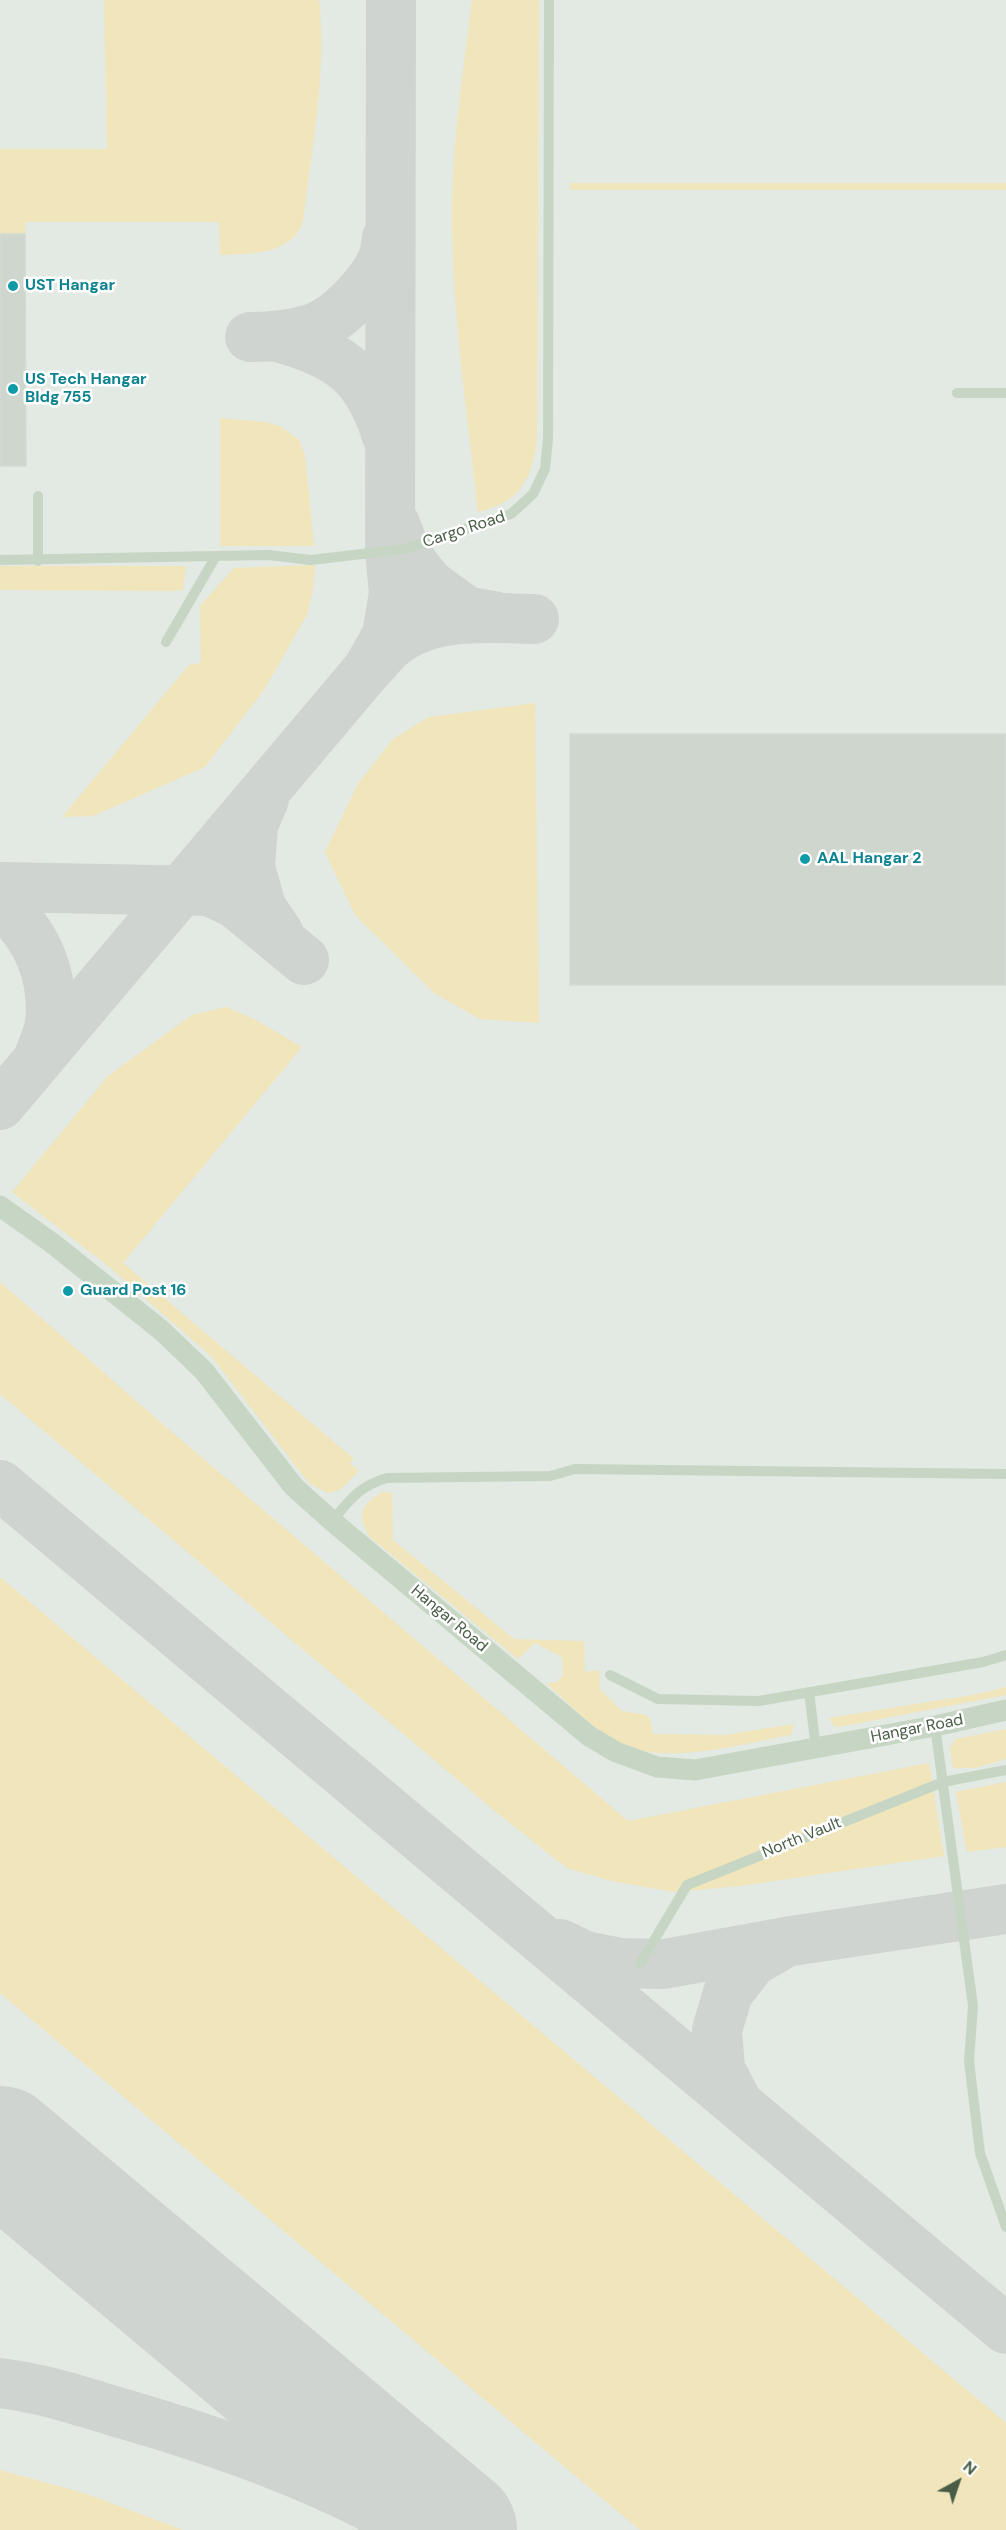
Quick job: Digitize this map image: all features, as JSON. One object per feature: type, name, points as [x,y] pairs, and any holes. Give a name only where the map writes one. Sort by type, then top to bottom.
[{"type":"street","name":"Hangar Road","points":[[0,1206],[52,1243],[142,1316],[204,1371],[294,1487],[332,1521],[588,1736],[616,1752],[657,1767],[695,1770],[935,1726],[1006,1710]]},
{"type":"lane","name":"Cargo Road","points":[[0,560],[268,555],[311,560],[404,549],[511,514],[533,494],[545,469],[548,438],[549,0]]},
{"type":"lane","points":[[957,393],[1006,393]]},
{"type":"lane","points":[[38,496],[38,561]]},
{"type":"lane","points":[[166,642],[216,556]]},
{"type":"lane","points":[[332,1521],[357,1491],[370,1483],[387,1478],[550,1476],[575,1469],[1006,1474]]},
{"type":"lane","points":[[610,1675],[658,1699],[759,1701],[982,1662],[1006,1655]]},
{"type":"lane","points":[[809,1692],[816,1748]]},
{"type":"lane","points":[[935,1726],[973,2006],[969,2061],[980,2153],[1006,2227]]},
{"type":"lane","name":"North Vault","points":[[640,1964],[687,1885],[943,1782],[1006,1770]]},
{"type":"shaded area","points":[[0,0],[1006,0],[1006,2530],[0,2530]]},
{"type":"shaded area","points":[[104,0],[319,0],[321,52],[318,104],[304,216],[300,228],[292,238],[274,249],[263,252],[220,255],[219,222],[26,222],[25,234],[0,234],[0,149],[107,149]]},
{"type":"shaded area","points":[[472,0],[539,0],[537,437],[532,465],[522,486],[505,502],[478,512],[461,358],[452,243],[454,153]]},
{"type":"shaded area","points":[[570,183],[1006,183],[1006,190],[570,190]]},
{"type":"shaded area","points":[[220,418],[265,422],[280,426],[299,440],[305,455],[314,546],[220,546]]},
{"type":"shaded area","points":[[315,565],[308,613],[264,690],[205,767],[93,816],[62,817],[189,665],[201,663],[200,606],[234,568]]},
{"type":"shaded area","points":[[0,566],[186,566],[183,590],[174,591],[0,590]]},
{"type":"shaded area","points":[[535,703],[539,1023],[480,1019],[434,993],[355,915],[325,852],[358,784],[393,739],[429,717]]},
{"type":"shaded area","points":[[226,1007],[254,1019],[302,1047],[123,1263],[354,1459],[350,1463],[359,1471],[340,1490],[327,1493],[309,1483],[212,1357],[107,1265],[12,1192],[108,1076],[192,1015]]},
{"type":"shaded area","points":[[0,1282],[166,1427],[628,1821],[929,1763],[944,1856],[740,1886],[674,1892],[611,1881],[567,1868],[496,1812],[0,1394]]},
{"type":"shaded area","points":[[382,1492],[392,1493],[393,1540],[514,1639],[584,1641],[585,1672],[599,1670],[600,1689],[622,1711],[646,1715],[650,1719],[653,1734],[725,1735],[794,1724],[791,1735],[726,1748],[680,1753],[658,1753],[636,1749],[617,1742],[589,1722],[546,1683],[557,1682],[563,1675],[562,1657],[535,1643],[518,1659],[369,1536],[363,1521],[363,1511],[369,1502]]},
{"type":"shaded area","points":[[0,1577],[1006,2423],[1006,2530],[640,2530],[0,1993]]},
{"type":"shaded area","points":[[1006,1687],[1006,1695],[849,1725],[835,1727],[829,1718],[978,1694]]},
{"type":"shaded area","points":[[1006,1729],[1006,1759],[975,1768],[953,1768],[950,1747],[956,1739]]},
{"type":"shaded area","points":[[1006,1782],[1006,1847],[967,1852],[956,1792]]},
{"type":"shaded area","points":[[0,2470],[87,2494],[183,2530],[0,2530]]},
{"type":"building","name":"UST Hangar","points":[[0,234],[25,234],[26,466],[0,466]]},
{"type":"building","name":"AAL Hangar 2","points":[[570,734],[1006,734],[1006,985],[570,985]]},
{"type":"taxiway","points":[[369,667],[387,635],[394,593],[390,551],[391,0]]},
{"type":"taxiway","points":[[250,337],[298,332],[324,324],[334,317],[353,300],[377,270],[385,252],[387,238]]},
{"type":"taxiway","points":[[278,337],[318,351],[348,369],[370,396],[387,436]]},
{"type":"taxiway","points":[[395,524],[407,556],[429,584],[466,611],[494,616]]},
{"type":"taxiway","points":[[0,1105],[389,646],[408,633],[442,622],[479,618],[534,619]]},
{"type":"taxiway","points":[[264,799],[253,825],[250,867],[261,907],[279,934]]},
{"type":"taxiway","points":[[1,887],[209,891],[235,903],[304,960]]},
{"type":"taxiway","points":[[0,904],[13,915],[33,942],[41,957],[50,989],[50,1024],[38,1059]]},
{"type":"taxiway","points":[[0,1485],[1006,2329]]},
{"type":"taxiway","points":[[560,1944],[585,1956],[621,1963],[664,1964],[785,1942],[1006,1909]]},
{"type":"taxiway","points":[[738,2104],[720,2069],[717,2030],[728,1993],[752,1962],[783,1944]]},
{"type":"taxiway","points":[[0,2383],[63,2396],[236,2450],[344,2494],[413,2530]]},
{"type":"runway","points":[[0,2148],[455,2530]]},
{"type":"place","name":"UST Hangar","points":[[13,286]]},
{"type":"place","name":"US Tech Hangar Bldg 755","points":[[13,389]]},
{"type":"place","name":"AAL Hangar 2","points":[[805,859]]},
{"type":"place","name":"Guard Post 16","points":[[68,1291]]}]
